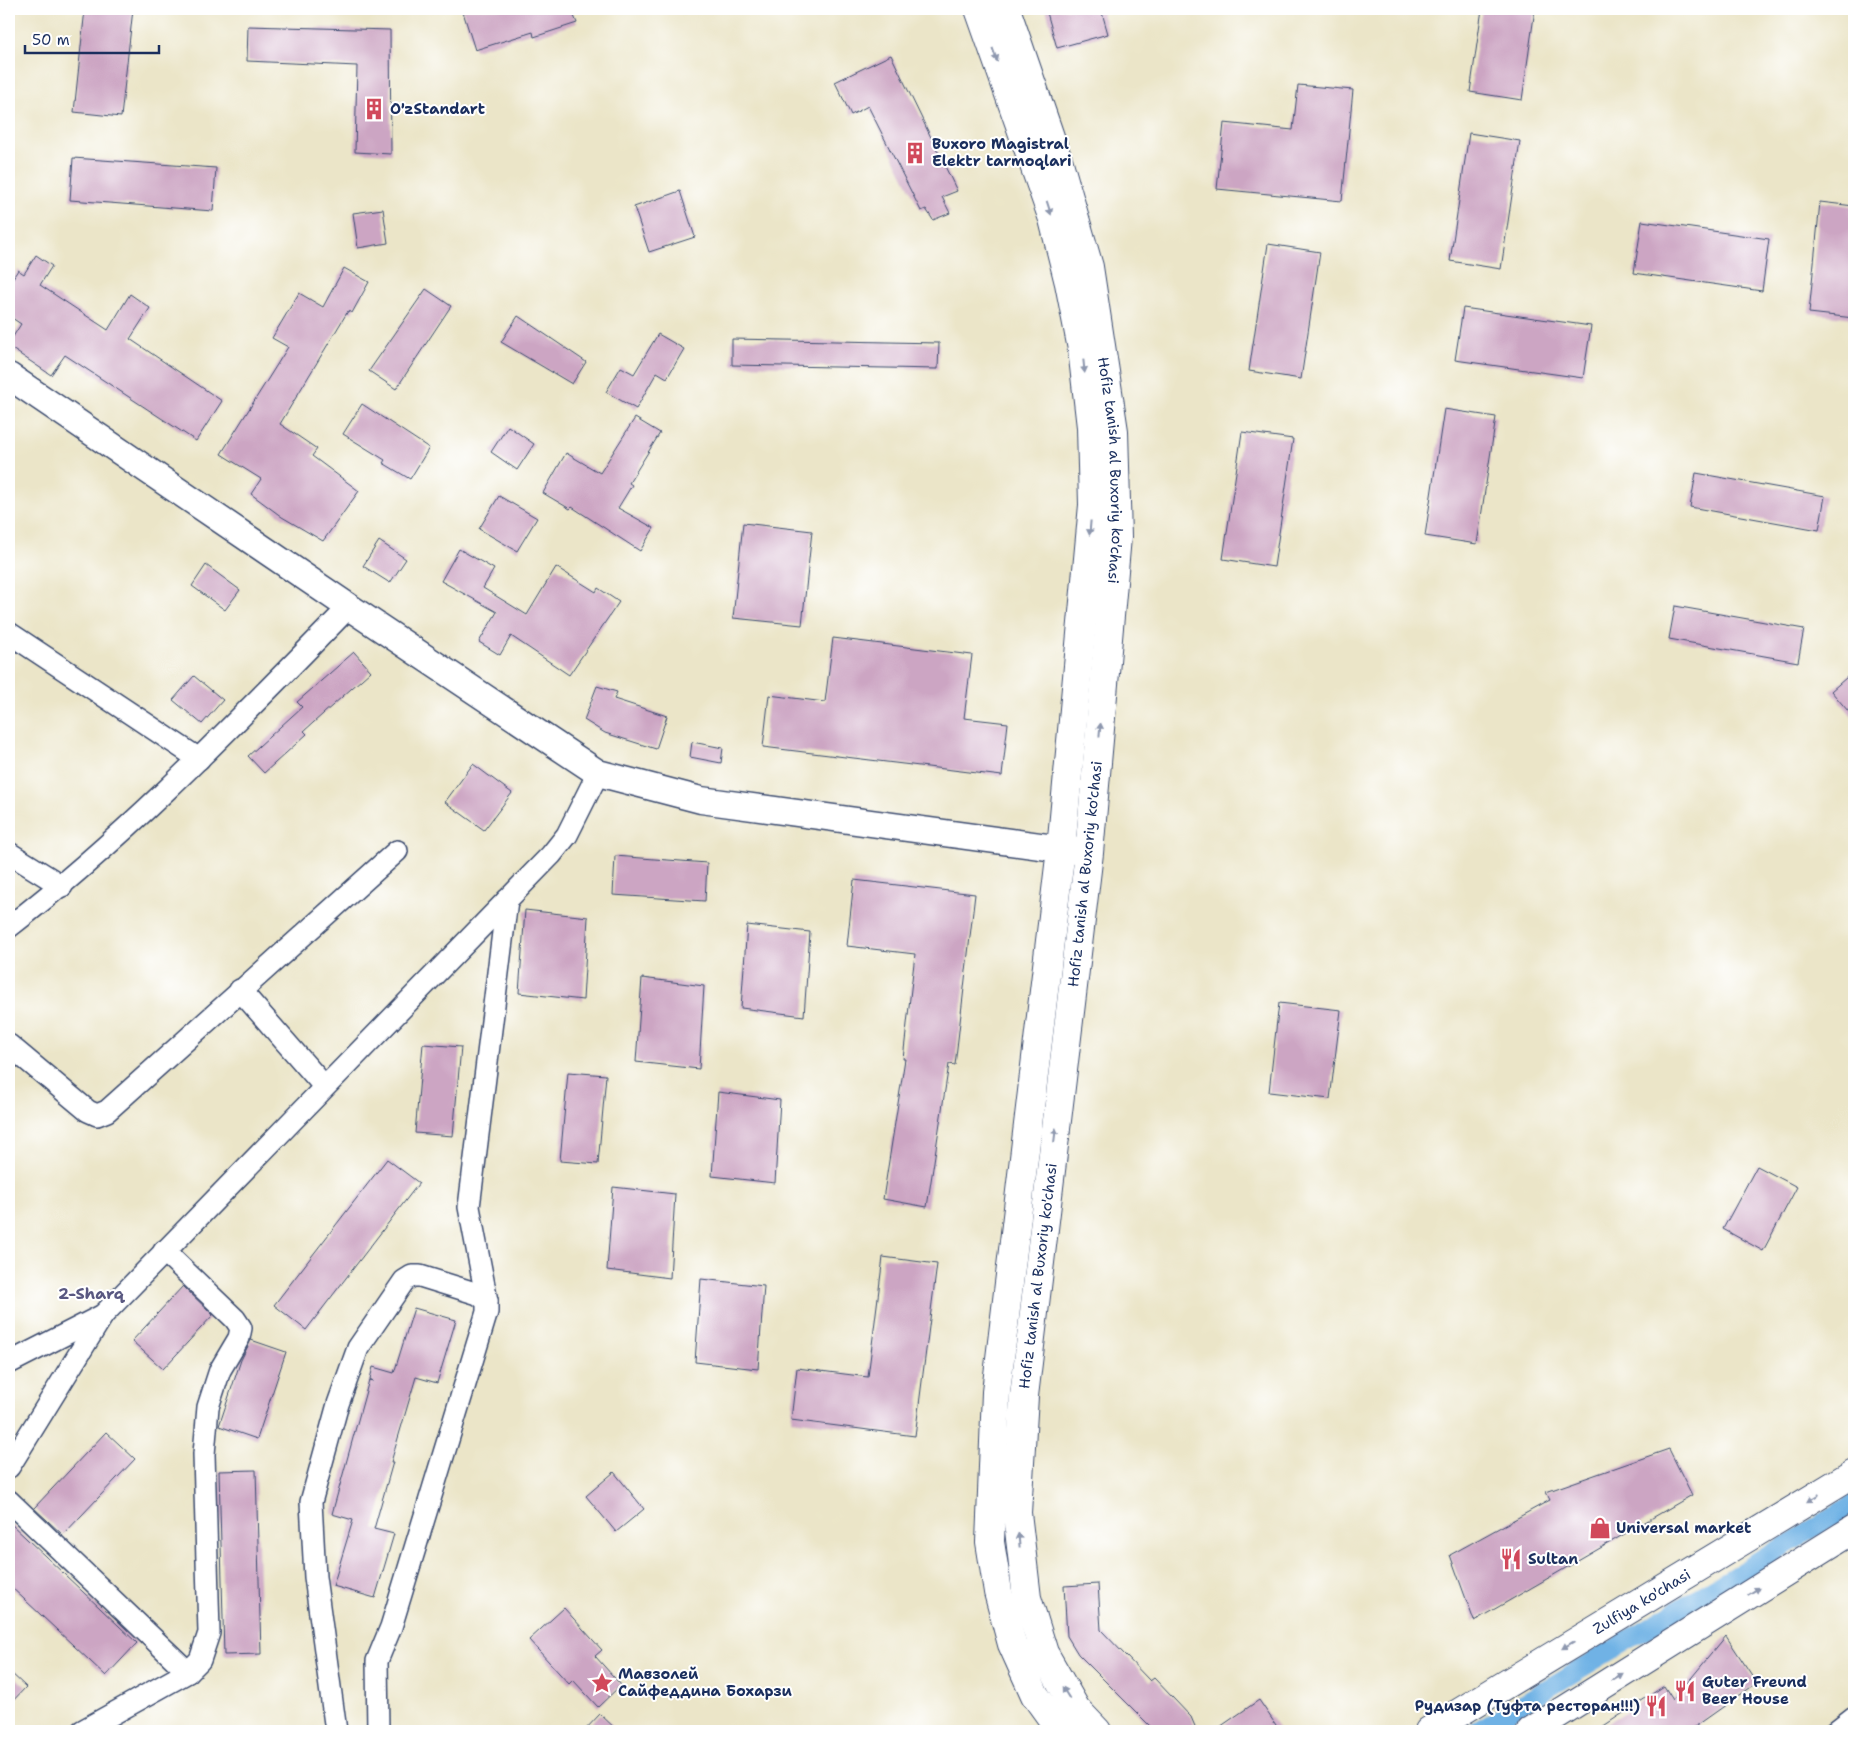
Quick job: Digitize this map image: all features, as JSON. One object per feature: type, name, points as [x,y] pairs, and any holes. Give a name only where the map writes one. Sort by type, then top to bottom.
[{"type":"main road","name":"Hofiz tanish al Buxoriy ko'chasi","points":[[979,9],[1055,227],[1082,349],[1091,428],[1093,505],[1061,849],[996,1392],[990,1542],[998,1592],[1012,1644],[1035,1695],[1061,1731]]},
{"type":"main road","name":"Hofiz tanish al Buxoriy ko'chasi","points":[[1006,9],[1059,163],[1089,267],[1114,431],[1117,537],[1089,853],[1024,1396],[1017,1513],[1027,1598],[1044,1653],[1076,1709],[1097,1731]]},
{"type":"main road","name":"Zulfiya ko'chasi","points":[[1428,1731],[1854,1473]]},
{"type":"main road","points":[[1531,1731],[1854,1529]]},
{"type":"street","points":[[9,376],[350,608],[598,773],[701,800],[1089,853]]},
{"type":"street","points":[[9,926],[62,886],[199,760],[350,608]]},
{"type":"street","points":[[9,633],[199,760]]},
{"type":"street","points":[[9,1467],[103,1315],[551,855],[567,835],[598,773]]},
{"type":"street","points":[[9,1045],[88,1111],[97,1115],[107,1112],[240,990],[397,851]]},
{"type":"street","points":[[9,853],[62,886]]},
{"type":"street","points":[[378,1731],[377,1661],[394,1618],[487,1312],[487,1301],[469,1207],[507,900]]},
{"type":"street","points":[[240,990],[324,1086]]},
{"type":"street","points":[[82,1731],[188,1672],[200,1660],[209,1633],[204,1454],[208,1406],[220,1370],[239,1338],[241,1328],[236,1319],[164,1252]]},
{"type":"street","points":[[336,1731],[315,1577],[310,1502],[338,1404],[358,1348],[404,1281],[412,1276],[420,1276],[478,1294],[487,1301]]},
{"type":"street","points":[[9,1363],[103,1315]]},
{"type":"street","points":[[9,1501],[188,1672]]},
{"type":"street","points":[[1836,1731],[1854,1717]]},
{"type":"building","points":[[85,9],[133,9],[121,117],[74,112]]},
{"type":"building","points":[[462,9],[571,9],[577,23],[534,37],[533,32],[475,50]]},
{"type":"building","points":[[1046,9],[1101,9],[1108,34],[1057,48]]},
{"type":"building","points":[[1482,9],[1535,9],[1522,100],[1470,92]]},
{"type":"building","name":"O'zStandart","points":[[248,26],[390,30],[391,154],[355,152],[357,66],[247,61]]},
{"type":"building","name":"Buxoro Magistral Elektr tarmoqlari","points":[[891,55],[957,191],[942,197],[950,213],[933,220],[926,209],[921,211],[868,106],[851,115],[835,82]]},
{"type":"building","points":[[1298,85],[1353,90],[1342,201],[1217,189],[1224,123],[1293,130]]},
{"type":"building","points":[[1469,133],[1520,141],[1501,269],[1450,261]]},
{"type":"building","points":[[73,158],[216,168],[213,211],[70,200]]},
{"type":"building","points":[[680,191],[695,237],[649,252],[634,207]]},
{"type":"building","points":[[1820,202],[1854,206],[1854,318],[1809,313]]},
{"type":"building","points":[[383,209],[388,243],[358,248],[353,213]]},
{"type":"building","points":[[1642,221],[1769,239],[1762,291],[1634,273]]},
{"type":"building","points":[[1268,244],[1320,252],[1301,379],[1249,371]]},
{"type":"building","points":[[36,255],[52,266],[40,285],[108,330],[130,294],[150,308],[130,339],[222,401],[196,441],[65,355],[51,375],[9,347],[9,343],[21,324],[9,316],[9,284],[18,270],[24,274]]},
{"type":"building","points":[[344,268],[369,282],[352,313],[348,311],[280,424],[317,449],[312,456],[359,491],[323,541],[282,517],[251,494],[261,479],[221,454],[288,347],[272,338],[299,293],[323,307]]},
{"type":"building","points":[[426,289],[451,306],[396,389],[369,371]]},
{"type":"building","points":[[1463,308],[1591,326],[1583,378],[1455,360]]},
{"type":"building","points":[[518,316],[586,362],[572,384],[501,342]]},
{"type":"building","points":[[658,334],[684,349],[667,378],[657,372],[636,409],[606,392],[621,367],[634,374]]},
{"type":"building","points":[[732,339],[939,343],[938,369],[732,365]]},
{"type":"building","points":[[362,404],[429,448],[410,479],[383,463],[385,460],[343,434]]},
{"type":"building","points":[[1444,409],[1496,417],[1477,544],[1425,536]]},
{"type":"building","points":[[635,418],[660,433],[629,483],[632,485],[618,508],[654,528],[640,551],[572,507],[570,509],[543,493],[566,453],[600,473]]},
{"type":"building","points":[[508,426],[534,444],[517,470],[491,452]]},
{"type":"building","points":[[1242,432],[1293,439],[1274,567],[1223,559]]},
{"type":"building","points":[[1696,473],[1825,496],[1819,530],[1690,507]]},
{"type":"building","points":[[499,496],[537,518],[517,551],[479,529]]},
{"type":"building","points":[[743,523],[812,531],[802,625],[733,618]]},
{"type":"building","points":[[379,541],[406,559],[390,583],[363,566]]},
{"type":"building","points":[[459,549],[494,569],[483,588],[527,615],[556,567],[596,592],[598,588],[619,602],[569,675],[511,636],[500,655],[479,642],[497,612],[441,581]]},
{"type":"building","points":[[206,565],[240,590],[225,610],[192,586]]},
{"type":"building","points":[[1675,606],[1804,629],[1798,662],[1669,639]]},
{"type":"building","points":[[833,638],[972,655],[964,718],[1008,723],[1002,776],[763,747],[769,695],[825,702]]},
{"type":"building","points":[[354,652],[371,671],[304,731],[307,734],[264,773],[248,756],[302,707],[297,702]]},
{"type":"building","points":[[1854,671],[1854,718],[1831,691]]},
{"type":"building","points":[[194,676],[223,700],[202,724],[173,700]]},
{"type":"building","points":[[597,686],[617,692],[614,699],[667,716],[656,749],[605,733],[584,720]]},
{"type":"building","points":[[692,742],[723,748],[721,763],[690,757]]},
{"type":"building","points":[[473,764],[512,793],[484,830],[445,802]]},
{"type":"building","points":[[615,856],[707,863],[705,901],[613,895]]},
{"type":"building","points":[[854,880],[975,894],[955,1065],[949,1064],[927,1207],[883,1199],[905,1059],[903,1059],[915,954],[847,946]]},
{"type":"building","points":[[525,910],[588,917],[583,1000],[519,993]]},
{"type":"building","points":[[747,925],[810,932],[804,1016],[741,1008]]},
{"type":"building","points":[[642,978],[704,986],[699,1069],[636,1062]]},
{"type":"building","points":[[1279,1003],[1341,1010],[1330,1099],[1269,1092]]},
{"type":"building","points":[[423,1044],[461,1047],[453,1136],[415,1133]]},
{"type":"building","points":[[568,1072],[606,1075],[598,1164],[560,1161]]},
{"type":"building","points":[[718,1092],[780,1100],[775,1183],[712,1176]]},
{"type":"building","points":[[387,1159],[419,1183],[306,1330],[274,1305]]},
{"type":"building","points":[[1757,1166],[1797,1187],[1763,1251],[1723,1229]]},
{"type":"building","points":[[613,1187],[675,1194],[670,1278],[607,1270]]},
{"type":"building","points":[[883,1257],[937,1264],[915,1436],[791,1420],[797,1368],[868,1377]]},
{"type":"building","points":[[701,1279],[764,1286],[758,1369],[695,1362]]},
{"type":"building","points":[[183,1286],[213,1315],[163,1369],[132,1341]]},
{"type":"building","points":[[414,1308],[456,1320],[437,1383],[416,1377],[391,1462],[393,1462],[374,1529],[394,1534],[375,1598],[333,1586],[353,1520],[332,1514],[369,1380],[373,1381],[370,1379],[373,1367],[394,1373]]},
{"type":"building","points":[[251,1340],[286,1352],[257,1439],[219,1426],[241,1360]]},
{"type":"building","points":[[106,1432],[135,1459],[63,1535],[34,1508]]},
{"type":"building","points":[[1669,1449],[1692,1495],[1474,1621],[1450,1555],[1550,1500],[1546,1492]]},
{"type":"building","points":[[256,1470],[261,1654],[224,1655],[219,1471]]},
{"type":"building","points":[[614,1472],[644,1509],[616,1532],[586,1496]]},
{"type":"building","points":[[9,1522],[137,1643],[106,1676],[9,1585]]},
{"type":"building","points":[[1098,1584],[1101,1630],[1150,1681],[1154,1678],[1191,1717],[1197,1731],[1155,1731],[1078,1654],[1067,1636],[1064,1586]]},
{"type":"building","points":[[564,1608],[602,1650],[595,1656],[621,1685],[598,1707],[573,1680],[569,1684],[529,1640]]},
{"type":"building","points":[[1726,1636],[1757,1683],[1689,1731],[1596,1731],[1664,1686],[1673,1700]]},
{"type":"building","points":[[9,1671],[26,1687],[9,1705]]},
{"type":"building","points":[[1259,1700],[1280,1731],[1214,1731]]},
{"type":"building","points":[[600,1714],[618,1731],[584,1731]]},
{"type":"waterway","points":[[1477,1731],[1854,1504]]},
{"type":"place","name":"O'zStandart","points":[[374,109]]},
{"type":"place","name":"Buxoro Magistral Elektr tarmoqlari","points":[[915,153]]},
{"type":"place","name":"Universal market","points":[[1600,1528]]},
{"type":"place","name":"Sultan","points":[[1511,1559]]},
{"type":"place","name":"Мавзолей Сайфеддина Бохарзи","points":[[602,1683]]},
{"type":"place","name":"Guter Freund Beer House","points":[[1685,1691]]},
{"type":"place","name":"Рудизар (Туфта ресторан!!!)","points":[[1656,1706]]},
{"type":"district","name":"2-Sharq","points":[[91,1293]]}]
